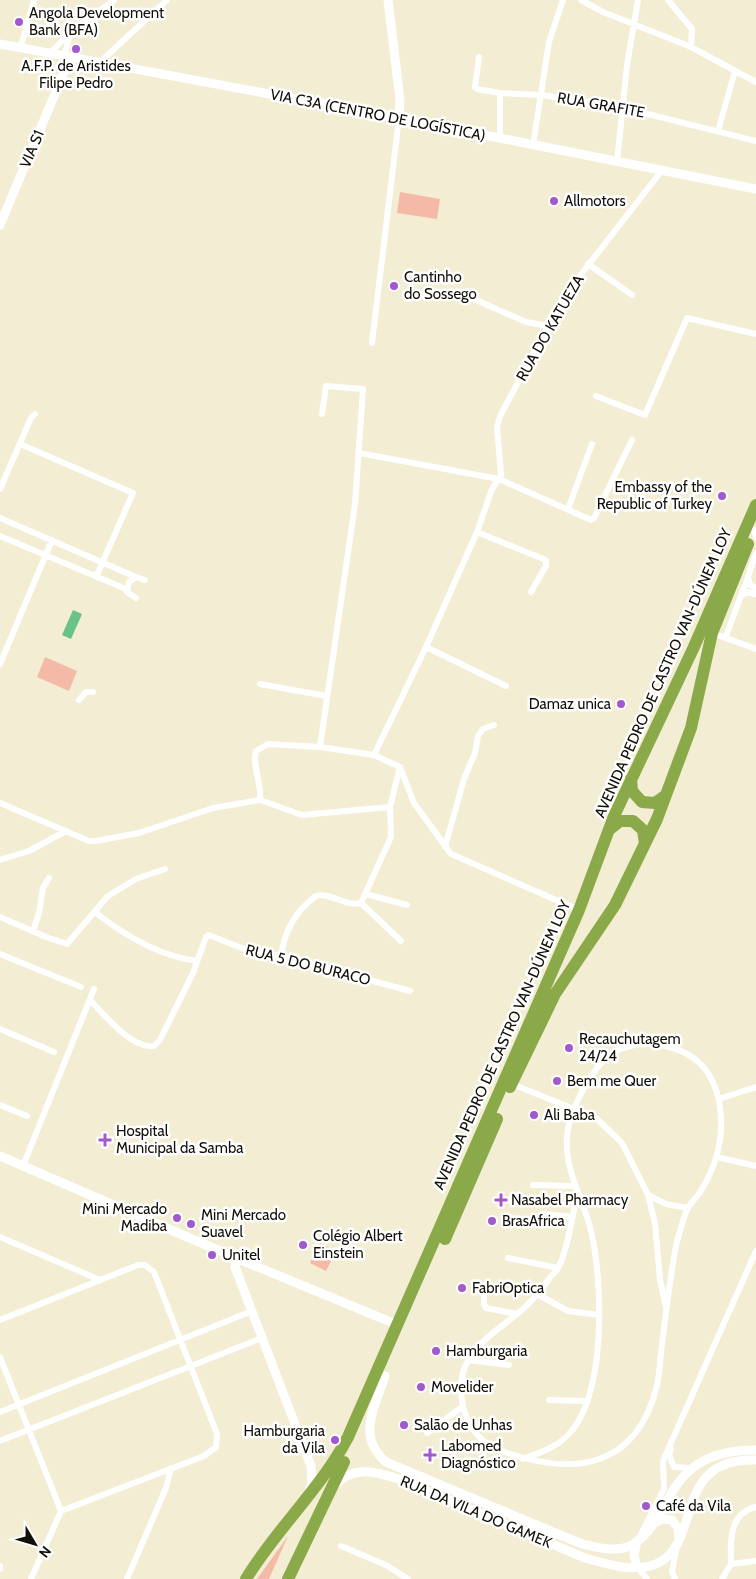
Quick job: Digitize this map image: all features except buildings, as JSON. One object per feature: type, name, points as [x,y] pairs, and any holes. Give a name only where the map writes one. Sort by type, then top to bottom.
[{"type":"highway","name":"AVENIDA PEDRO DE CASTRO VAN-DÚNEM LOY","points":[[246,1579],[337,1459],[398,1325],[579,910],[632,776],[693,649],[756,505]]},
{"type":"highway","name":"AVENIDA PEDRO DE CASTRO VAN-DÚNEM LOY","points":[[288,1579],[324,1501],[376,1397],[512,1084],[555,994],[603,924],[645,846],[669,791],[691,728],[714,628],[755,531]]},
{"type":"highway","points":[[632,776],[632,791],[642,802],[658,802],[669,791]]},
{"type":"highway","points":[[609,832],[617,822],[633,821],[645,833],[645,846]]},
{"type":"street","points":[[20,49],[34,0]]},
{"type":"street","points":[[49,54],[70,33],[114,0]]},
{"type":"street","points":[[100,63],[167,0]]},
{"type":"street","points":[[372,343],[400,100],[388,0]]},
{"type":"street","points":[[533,145],[549,42],[563,0]]},
{"type":"street","points":[[581,0],[632,24],[692,47],[756,82]]},
{"type":"street","points":[[618,162],[632,24],[638,0]]},
{"type":"street","points":[[668,0],[692,29],[692,47]]},
{"type":"street","points":[[67,57],[70,33]]},
{"type":"street","name":"VIA C3A (CENTRO DE LOGÍSTICA)","points":[[0,44],[399,118],[756,189]]},
{"type":"street","name":"VIA S1","points":[[0,224],[64,74],[67,57]]},
{"type":"street","name":"RUA GRAFITE","points":[[479,57],[476,88],[500,93],[542,95],[624,108],[756,141]]},
{"type":"street","points":[[718,131],[735,71]]},
{"type":"street","points":[[500,93],[500,139]]},
{"type":"street","name":"RUA DO KATUEZA","points":[[374,755],[426,647],[478,532],[492,489],[501,475],[497,427],[500,416],[565,296],[663,169]]},
{"type":"street","points":[[588,264],[632,294]]},
{"type":"street","points":[[458,292],[526,322],[548,326]]},
{"type":"street","points":[[596,396],[645,415],[687,318],[756,334]]},
{"type":"street","points":[[320,748],[355,504],[363,390],[326,386],[322,414]]},
{"type":"street","points":[[0,489],[35,414]]},
{"type":"street","points":[[359,453],[499,479],[591,520],[594,518],[632,440]]},
{"type":"street","points":[[20,444],[133,493],[96,577]]},
{"type":"street","points":[[568,509],[592,444]]},
{"type":"street","points":[[0,518],[145,580]]},
{"type":"street","points":[[478,532],[546,560],[531,592]]},
{"type":"street","points":[[0,536],[126,590],[136,598]]},
{"type":"street","points":[[0,664],[52,540]]},
{"type":"street","points":[[726,636],[756,553]]},
{"type":"street","points":[[126,590],[130,579],[136,577]]},
{"type":"street","points":[[748,577],[750,585],[756,591]]},
{"type":"street","points":[[756,591],[745,592],[714,628],[726,636],[756,649]]},
{"type":"street","points":[[426,647],[506,686]]},
{"type":"street","points":[[260,684],[326,696]]},
{"type":"street","points":[[79,700],[86,692],[93,692]]},
{"type":"street","points":[[445,847],[464,779],[475,753],[478,736],[483,729],[494,726]]},
{"type":"street","points":[[260,800],[260,789],[254,759],[256,751],[261,746],[268,744],[320,748],[374,755],[400,767],[414,803],[445,847],[456,858],[579,910]]},
{"type":"street","points":[[361,903],[391,837],[390,807],[400,767]]},
{"type":"street","points":[[0,803],[89,840],[106,840],[139,833],[213,808],[260,800],[302,815],[390,807]]},
{"type":"street","points":[[0,860],[29,851],[66,831]]},
{"type":"street","points":[[0,917],[64,944],[70,942],[108,896],[123,886],[165,869]]},
{"type":"street","points":[[33,931],[39,913],[43,888],[49,878]]},
{"type":"street","points":[[366,894],[407,905]]},
{"type":"street","points":[[281,956],[284,935],[289,926],[305,906],[316,896],[320,895],[345,903],[361,903],[401,941]]},
{"type":"street","points":[[90,1000],[129,1038],[149,1047],[154,1046],[160,1040],[197,961],[175,958],[151,947],[112,926],[95,912]]},
{"type":"street","name":"RUA 5 DO BURACO","points":[[197,961],[208,936],[249,951],[281,956],[410,991]]},
{"type":"street","points":[[0,954],[81,987]]},
{"type":"street","points":[[23,1166],[94,989]]},
{"type":"street","points":[[0,1029],[54,1052]]},
{"type":"street","points":[[523,1459],[550,1448],[568,1436],[586,1401],[598,1351],[597,1265],[591,1232],[577,1193],[574,1186],[566,1148],[568,1128],[574,1108],[601,1063],[612,1053],[625,1048],[655,1044],[674,1048],[692,1057],[706,1070],[719,1099],[723,1128],[716,1157],[702,1189],[687,1208],[676,1244],[657,1386],[643,1422],[628,1443],[603,1458],[576,1465],[547,1464],[523,1459],[491,1447],[477,1435],[462,1407],[463,1369],[478,1346],[539,1295],[558,1268],[573,1217],[577,1193]]},
{"type":"street","points":[[512,1084],[596,1118],[622,1143],[648,1195],[655,1223],[661,1285],[666,1309]]},
{"type":"street","points":[[719,1099],[756,1087]]},
{"type":"street","points":[[0,1105],[27,1116]]},
{"type":"street","points":[[0,1156],[236,1258],[398,1325]]},
{"type":"street","points":[[716,1157],[756,1166]]},
{"type":"street","points":[[533,1184],[574,1186]]},
{"type":"street","points":[[648,1195],[666,1204],[687,1208]]},
{"type":"street","points":[[542,1214],[573,1217]]},
{"type":"street","points":[[0,1237],[100,1280]]},
{"type":"street","points":[[646,1579],[637,1567],[634,1555],[637,1542],[664,1490],[663,1461],[672,1445],[756,1251]]},
{"type":"street","points":[[236,1258],[235,1267],[311,1466],[312,1483],[295,1514]]},
{"type":"street","points":[[508,1258],[558,1268]]},
{"type":"street","points":[[0,1320],[138,1265],[150,1268],[154,1272],[181,1340],[218,1441],[211,1452],[61,1511],[31,1579]]},
{"type":"street","points":[[484,1288],[484,1304],[486,1308],[517,1314]]},
{"type":"street","points":[[539,1295],[568,1311],[599,1315]]},
{"type":"street","points":[[0,1412],[252,1311]]},
{"type":"street","points":[[0,1441],[262,1338]]},
{"type":"street","points":[[0,1357],[61,1511]]},
{"type":"street","points":[[469,1360],[509,1365]]},
{"type":"street","name":"RUA DA VILA DO GAMEK","points":[[376,1397],[369,1433],[374,1449],[386,1462],[582,1544],[615,1550],[631,1546],[637,1542],[654,1523],[673,1491],[691,1468],[721,1452],[756,1450]]},
{"type":"street","points":[[548,1400],[586,1401]]},
{"type":"street","points":[[427,1433],[462,1407]]},
{"type":"street","points":[[672,1445],[670,1455],[674,1467],[691,1468]]},
{"type":"street","name":"RUA DA VILA DO GAMEK","points":[[324,1501],[333,1487],[345,1476],[370,1471],[399,1479],[584,1558],[614,1566],[647,1567],[661,1562],[672,1552],[699,1487],[708,1475],[726,1464],[756,1460]]},
{"type":"street","points":[[127,1579],[166,1488],[172,1468]]},
{"type":"street","points":[[722,1579],[731,1564],[731,1531],[742,1514],[756,1507]]},
{"type":"street","points":[[654,1523],[663,1519],[672,1520],[678,1528],[672,1571],[675,1579]]},
{"type":"street","points":[[341,1546],[386,1565],[408,1579]]},
{"type":"street","points":[[731,1564],[756,1562]]},
{"type":"shaded area","points":[[400,192],[440,199],[437,219],[397,213]]},
{"type":"shaded area","points":[[73,610],[82,614],[71,639],[62,635]]},
{"type":"shaded area","points":[[45,657],[77,671],[69,691],[37,677]]},
{"type":"shaded area","points":[[320,1243],[336,1251],[326,1271],[310,1263]]},
{"type":"shaded area","points":[[288,1536],[269,1579],[257,1579]]},
{"type":"place","name":"Angola Development Bank (BFA)","points":[[19,22]]},
{"type":"place","name":"A.F.P. de Aristides Filipe Pedro","points":[[76,49]]},
{"type":"place","name":"Allmotors","points":[[554,201]]},
{"type":"place","name":"Cantinho do Sossego","points":[[394,286]]},
{"type":"place","name":"Embassy of the Republic of Turkey","points":[[722,496]]},
{"type":"place","name":"Damaz unica","points":[[621,704]]},
{"type":"place","name":"Recauchutagem 24/24","points":[[569,1048]]},
{"type":"place","name":"Bem me Quer","points":[[557,1081]]},
{"type":"place","name":"Ali Baba","points":[[534,1115]]},
{"type":"place","name":"Hospital Municipal da Samba","points":[[105,1140]]},
{"type":"place","name":"Nasabel Pharmacy","points":[[501,1200]]},
{"type":"place","name":"Mini Mercado Madiba","points":[[177,1218]]},
{"type":"place","name":"BrasAfrica","points":[[492,1221]]},
{"type":"place","name":"Mini Mercado Suavel","points":[[191,1224]]},
{"type":"place","name":"Colégio Albert Einstein","points":[[303,1245]]},
{"type":"place","name":"Unitel","points":[[212,1255]]},
{"type":"place","name":"FabriOptica","points":[[462,1288]]},
{"type":"place","name":"Hamburgaria","points":[[436,1351]]},
{"type":"place","name":"Movelider","points":[[421,1387]]},
{"type":"place","name":"Salão de Unhas","points":[[404,1425]]},
{"type":"place","name":"Hamburgaria da Vila","points":[[335,1440]]},
{"type":"place","name":"Labomed Diagnóstico","points":[[430,1455]]},
{"type":"place","name":"Café da Vila","points":[[646,1506]]}]
